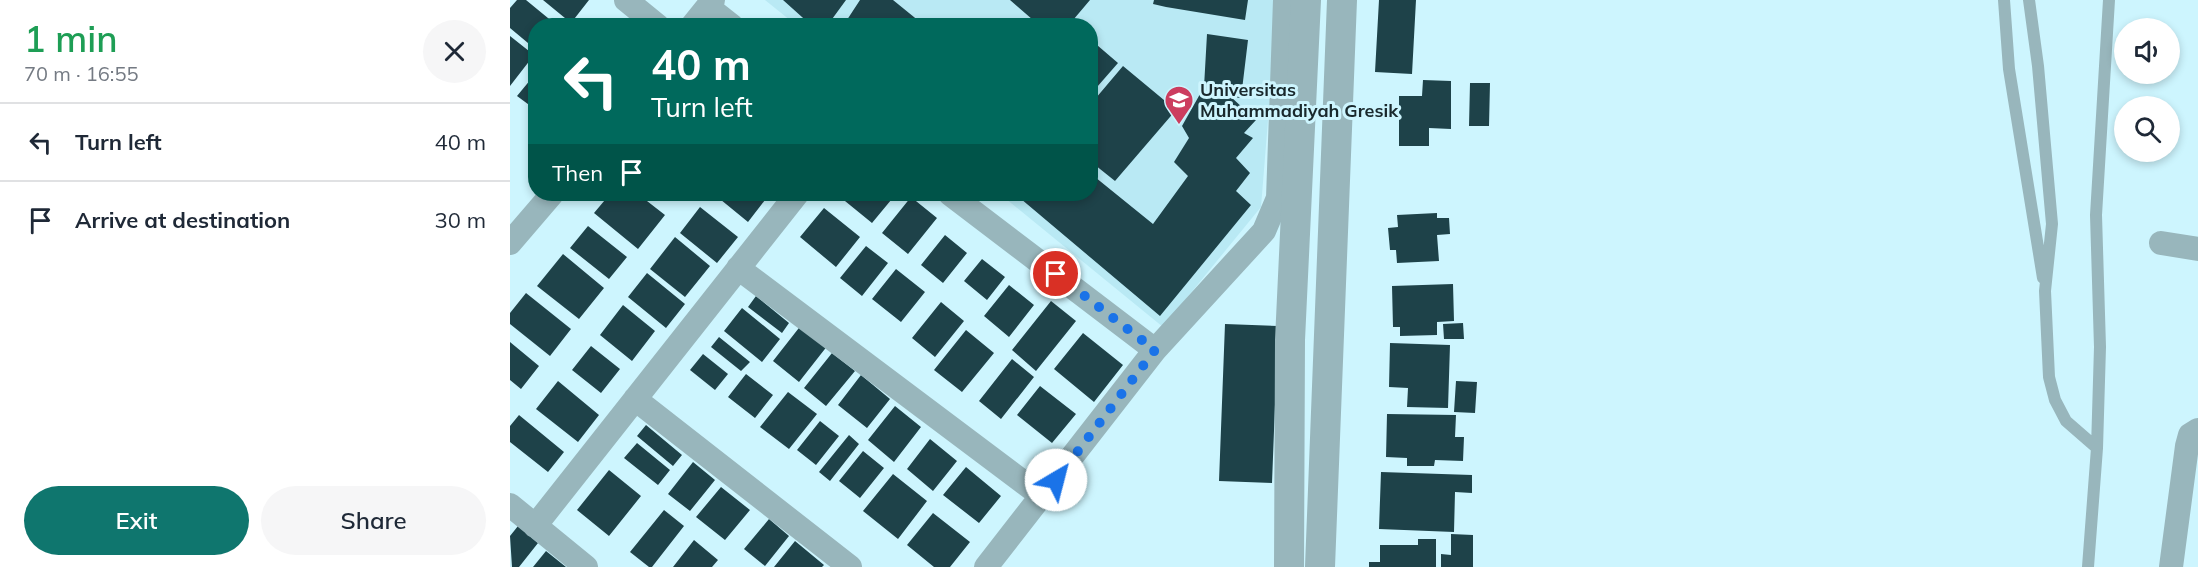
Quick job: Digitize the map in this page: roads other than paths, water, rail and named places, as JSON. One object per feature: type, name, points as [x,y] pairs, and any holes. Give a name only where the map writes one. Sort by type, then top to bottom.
[{"type":"street","points":[[626,0],[648,18]]},
{"type":"street","points":[[986,567],[1043,497],[1155,350],[1264,231],[1278,198],[1285,0]]},
{"type":"street","points":[[1289,567],[1290,340],[1306,0]]},
{"type":"street","points":[[1320,567],[1342,0]]},
{"type":"street","points":[[699,18],[711,3],[725,18]]},
{"type":"street","points":[[510,243],[546,201]]},
{"type":"street","points":[[536,526],[791,201]]},
{"type":"street","points":[[959,201],[1155,350]]},
{"type":"street","points":[[2161,243],[2198,249]]},
{"type":"street","points":[[738,268],[1043,497]]},
{"type":"street","points":[[1290,340],[1328,344]]},
{"type":"street","points":[[635,399],[850,567]]},
{"type":"street","points":[[2171,567],[2187,446],[2190,435],[2198,430]]},
{"type":"street","points":[[510,505],[586,567]]},
{"type":"lane","points":[[2004,0],[2009,69],[2045,291]]},
{"type":"lane","points":[[2029,0],[2038,66],[2052,224],[2045,291],[2045,336],[2049,377],[2055,400],[2066,421],[2097,448]]},
{"type":"lane","points":[[2088,567],[2097,448],[2100,347],[2096,214],[2109,0]]},
{"type":"place","name":"Universitas Muhammadiyah Gresik","points":[[1179,126]]}]
